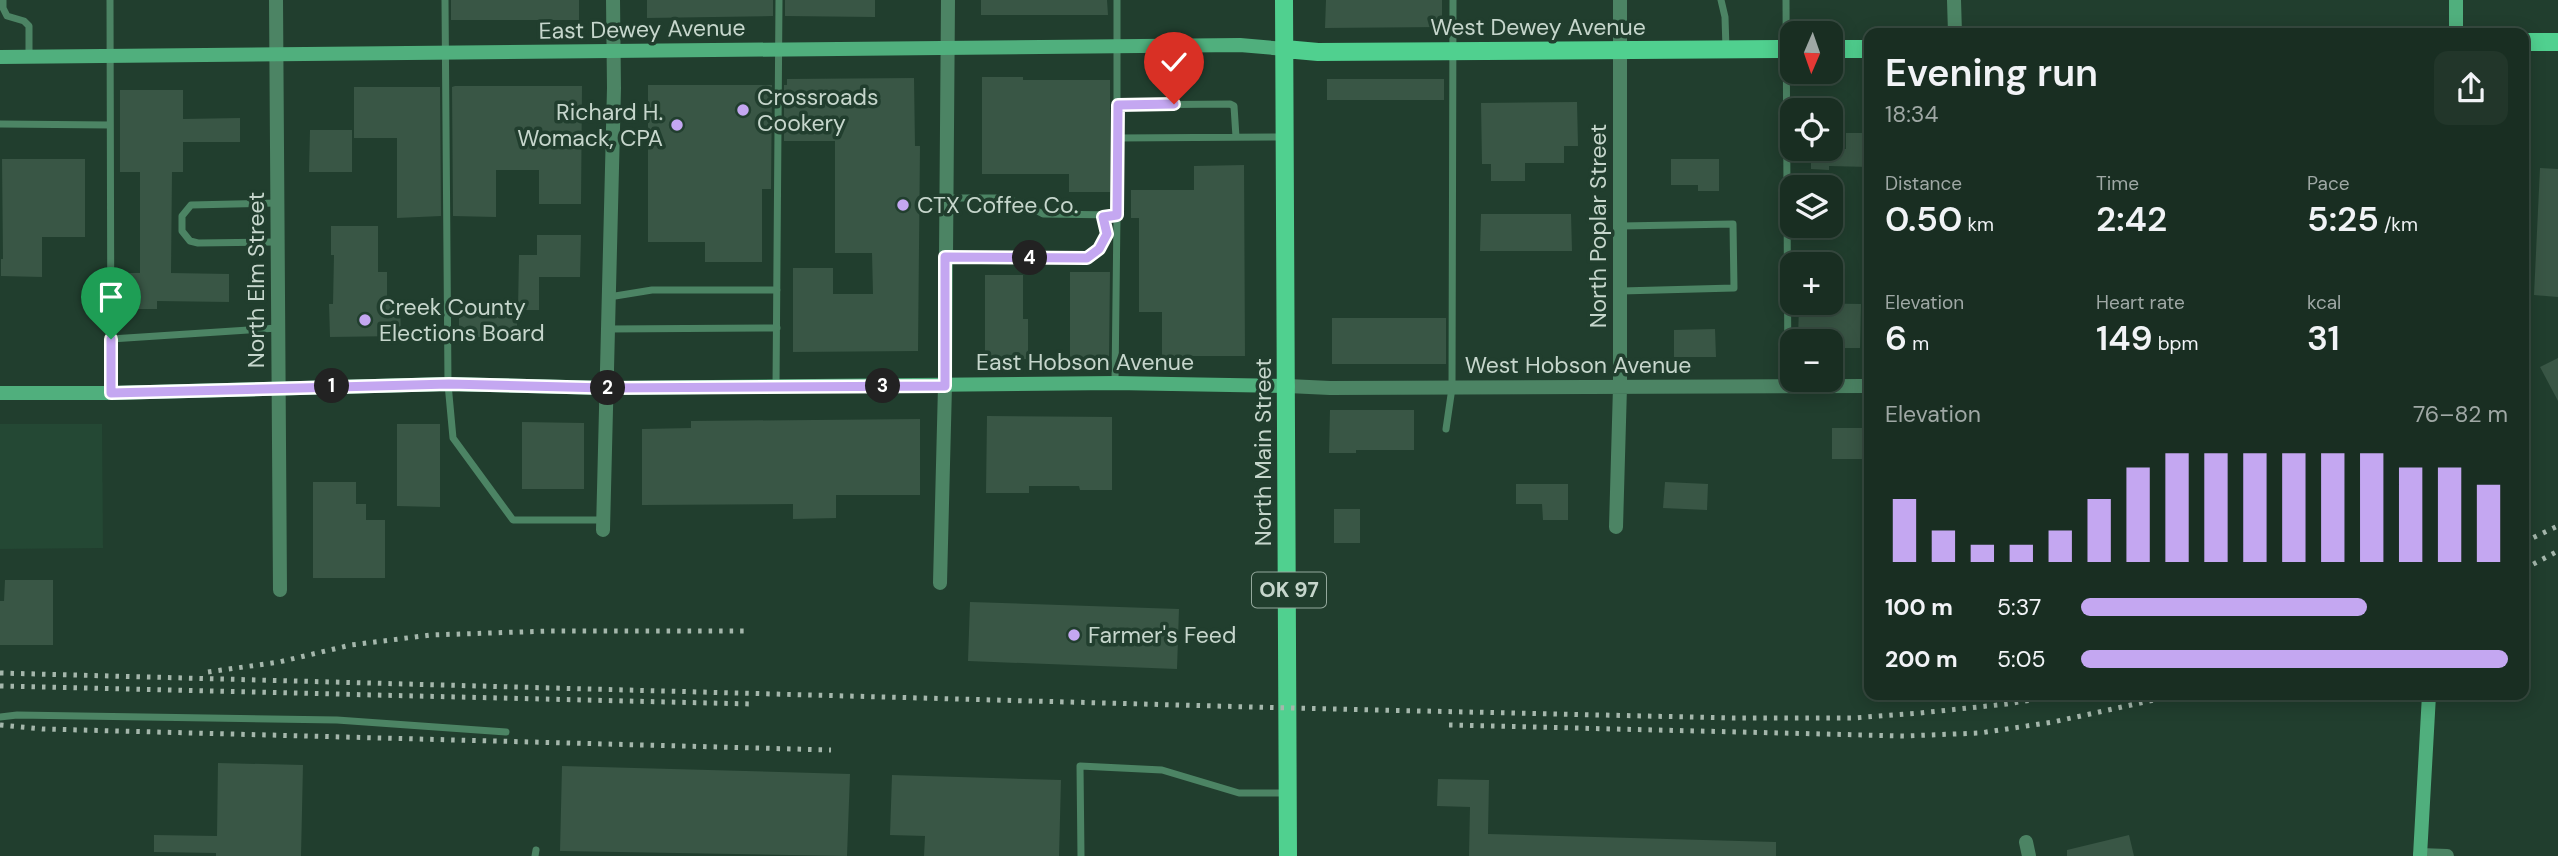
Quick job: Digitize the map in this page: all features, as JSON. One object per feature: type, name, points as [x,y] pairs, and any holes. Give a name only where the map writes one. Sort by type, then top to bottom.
[{"type":"main road","name":"OK 97","points":[[1284,0],[1285,48]]},
{"type":"main road","points":[[2529,42],[2558,42]]},
{"type":"main road","name":"West Dewey Avenue","points":[[1285,48],[1318,52],[1780,49]]},
{"type":"main road","name":"North Main Street","points":[[1285,48],[1290,793],[1288,856]]},
{"type":"main road","points":[[1843,49],[1864,49]]},
{"type":"street","name":"North Elm Street","points":[[276,0],[280,590]]},
{"type":"street","points":[[603,525],[605,388],[610,297],[612,0]]},
{"type":"street","points":[[940,583],[945,386],[948,0]]},
{"type":"street","name":"North Poplar Street","points":[[1616,527],[1621,291],[1620,0]]},
{"type":"street","points":[[1954,0],[1955,28]]},
{"type":"street","points":[[2456,0],[2456,28]]},
{"type":"street","name":"East Dewey Avenue","points":[[0,57],[1248,45],[1285,48]]},
{"type":"street","name":"East Hobson Avenue","points":[[0,393],[111,393],[449,384],[605,388],[1115,383],[1287,386]]},
{"type":"street","name":"West Hobson Avenue","points":[[1287,386],[1780,388]]},
{"type":"street","name":"West Hobson Avenue","points":[[1843,387],[1864,386]]},
{"type":"street","points":[[2429,700],[2420,855],[2447,856]]},
{"type":"lane","points":[[2,0],[7,16],[24,21],[29,26],[29,56]]},
{"type":"lane","points":[[110,0],[111,393]]},
{"type":"lane","points":[[445,0],[449,384],[453,439],[513,520],[603,525]]},
{"type":"lane","points":[[776,387],[779,0]]},
{"type":"lane","points":[[1115,383],[1117,0]]},
{"type":"lane","points":[[1446,429],[1452,388],[1452,0]]},
{"type":"lane","points":[[1721,0],[1725,18],[1726,50]]},
{"type":"lane","points":[[1786,0],[1787,21]]},
{"type":"lane","points":[[1788,329],[1789,84]]},
{"type":"lane","points":[[1118,105],[1230,104],[1236,112],[1236,137]]},
{"type":"lane","points":[[0,124],[110,125]]},
{"type":"lane","points":[[1118,138],[1286,136]]},
{"type":"lane","points":[[946,198],[1000,198],[1023,204],[1044,214],[1097,213],[1103,217],[1117,215]]},
{"type":"lane","points":[[278,202],[191,205],[182,216],[182,231],[190,241],[278,242]]},
{"type":"lane","points":[[945,257],[1087,258],[1099,249],[1107,234],[1103,217]]},
{"type":"lane","points":[[1621,226],[1733,224],[1734,288],[1621,291]]},
{"type":"lane","points":[[610,297],[652,290],[777,290]]},
{"type":"lane","points":[[111,339],[279,328]]},
{"type":"lane","points":[[608,329],[777,328]]},
{"type":"lane","points":[[0,717],[337,720],[506,733]]},
{"type":"lane","points":[[1081,856],[1080,766],[1162,770],[1238,793],[1290,793]]},
{"type":"shaded area","points":[[0,424],[102,424],[103,548],[0,549]]},
{"type":"building","points":[[451,0],[579,0],[579,20],[451,20]]},
{"type":"building","points":[[647,0],[773,0],[773,16],[647,18]]},
{"type":"building","points":[[785,0],[875,0],[875,17],[785,16]]},
{"type":"building","points":[[981,0],[1107,0],[1108,15],[981,15]]},
{"type":"building","points":[[1326,0],[1442,0],[1442,27],[1325,28]]},
{"type":"building","points":[[982,77],[1110,80],[1110,192],[1069,192],[1069,174],[982,174]]},
{"type":"building","points":[[914,78],[915,146],[920,146],[918,351],[793,352],[793,268],[833,268],[833,294],[873,294],[872,253],[835,253],[835,141],[784,141],[784,85],[787,85],[787,79]]},
{"type":"building","points":[[1327,79],[1444,79],[1444,100],[1327,100]]},
{"type":"building","points":[[648,85],[772,85],[771,189],[762,189],[762,262],[705,262],[705,242],[648,242]]},
{"type":"building","points":[[582,86],[581,204],[539,204],[539,170],[496,170],[496,217],[453,216],[452,87]]},
{"type":"building","points":[[354,87],[440,87],[441,216],[397,218],[397,138],[354,138]]},
{"type":"building","points":[[120,90],[183,90],[183,119],[240,118],[240,142],[183,142],[183,172],[172,172],[171,273],[229,274],[229,302],[157,301],[157,309],[127,309],[127,273],[140,273],[140,172],[120,172]]},
{"type":"building","points":[[1577,102],[1578,146],[1564,146],[1564,163],[1525,163],[1525,181],[1491,181],[1491,164],[1482,164],[1481,103]]},
{"type":"building","points":[[310,130],[352,130],[352,172],[309,172]]},
{"type":"building","points":[[1846,133],[1864,133],[1864,167],[1829,166],[1829,170],[1811,169],[1811,161],[1843,161],[1843,149],[1846,149]]},
{"type":"building","points":[[2,159],[85,159],[85,237],[42,237],[42,277],[1,276]]},
{"type":"building","points":[[1671,159],[1719,159],[1719,191],[1698,191],[1698,185],[1671,185]]},
{"type":"building","points":[[1244,165],[1245,356],[1162,356],[1162,312],[1139,312],[1139,218],[1131,218],[1131,190],[1194,190],[1194,166]]},
{"type":"building","points":[[2540,168],[2558,169],[2558,297],[2534,295]]},
{"type":"building","points":[[1481,214],[1571,214],[1572,251],[1480,251]]},
{"type":"building","points":[[331,226],[378,226],[378,272],[387,272],[387,304],[400,303],[401,336],[330,337],[329,304],[333,304],[334,255],[331,255]]},
{"type":"building","points":[[537,235],[581,235],[580,277],[539,277],[539,310],[518,310],[519,255],[537,255]]},
{"type":"building","points":[[1070,272],[1110,272],[1109,358],[1070,358]]},
{"type":"building","points":[[985,275],[1023,275],[1023,319],[1028,319],[1028,359],[985,359]]},
{"type":"building","points":[[459,301],[517,301],[517,337],[459,337]]},
{"type":"building","points":[[1843,304],[1861,304],[1860,348],[1843,348],[1843,329],[1798,329],[1799,315],[1843,315]]},
{"type":"building","points":[[1332,318],[1446,318],[1446,364],[1332,364]]},
{"type":"building","points":[[1715,329],[1716,357],[1674,357],[1674,330]]},
{"type":"building","points":[[2558,358],[2558,401],[2540,367]]},
{"type":"building","points":[[1330,410],[1414,410],[1414,450],[1329,453]]},
{"type":"building","points":[[987,416],[1112,417],[1112,490],[1080,490],[1079,486],[1029,486],[1029,493],[986,493]]},
{"type":"building","points":[[920,419],[920,495],[836,495],[836,518],[793,519],[793,504],[642,505],[642,429],[691,428],[691,421]]},
{"type":"building","points":[[522,422],[584,423],[584,489],[522,489]]},
{"type":"building","points":[[397,424],[440,424],[440,507],[397,506]]},
{"type":"building","points":[[1832,428],[1864,428],[1864,459],[1832,459]]},
{"type":"building","points":[[313,482],[356,482],[356,504],[366,504],[366,520],[385,520],[385,578],[313,578]]},
{"type":"building","points":[[1665,482],[1708,484],[1707,510],[1663,508]]},
{"type":"building","points":[[1516,484],[1568,484],[1568,520],[1543,520],[1542,504],[1516,504]]},
{"type":"building","points":[[1334,509],[1360,509],[1360,543],[1334,543]]},
{"type":"building","points":[[5,580],[53,580],[53,645],[0,645],[0,601],[4,601]]},
{"type":"building","name":"Farmer's Feed","points":[[970,602],[1179,609],[1177,669],[968,661]]},
{"type":"building","points":[[218,763],[303,765],[301,856],[216,856],[216,853],[154,852],[154,835],[217,836]]},
{"type":"building","points":[[562,766],[850,774],[847,856],[560,851]]},
{"type":"building","points":[[892,775],[1061,780],[1059,856],[924,856],[925,836],[890,835]]},
{"type":"building","points":[[1438,779],[1489,780],[1488,834],[1776,842],[1776,856],[1469,856],[1470,807],[1437,806]]},
{"type":"building","points":[[2129,835],[2134,856],[2067,856],[2067,850]]},
{"type":"railway","points":[[2529,540],[2558,526]]},
{"type":"railway","points":[[2529,566],[2558,551]]},
{"type":"railway","points":[[208,672],[279,662],[351,645],[431,635],[549,631],[745,631]]},
{"type":"railway","points":[[0,673],[1734,718],[1853,718],[2031,700]]},
{"type":"railway","points":[[0,686],[752,704]]},
{"type":"railway","points":[[1449,725],[1905,736],[1980,733],[2053,722],[2154,700]]},
{"type":"railway","points":[[0,725],[43,729],[831,750]]},
{"type":"place","name":"Crossroads Cookery","points":[[743,110]]},
{"type":"place","name":"Richard H. Womack, CPA","points":[[677,125]]},
{"type":"place","name":"CTX Coffee Co.","points":[[903,205]]},
{"type":"place","name":"Creek County Elections Board","points":[[365,320]]},
{"type":"place","name":"Farmer's Feed","points":[[1074,635]]},
{"type":"route","points":[[111,339],[111,393],[449,384],[605,388],[945,386],[945,257],[1087,258],[1099,249],[1107,234],[1103,217],[1117,215],[1118,105],[1174,104]]}]
